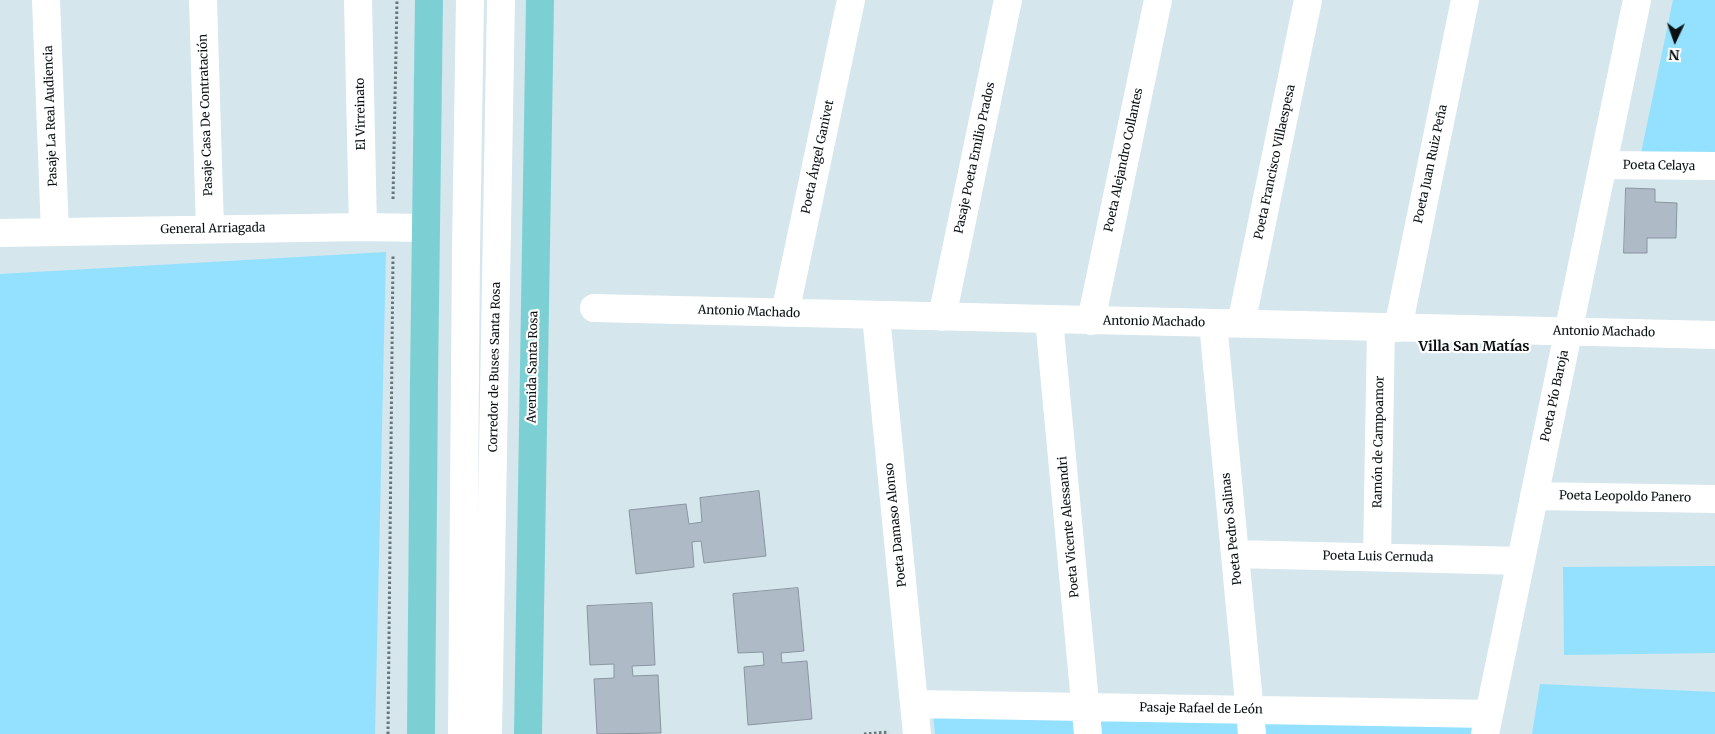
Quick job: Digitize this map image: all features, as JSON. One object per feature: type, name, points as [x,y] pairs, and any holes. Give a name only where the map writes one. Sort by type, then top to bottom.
[{"type":"main road","points":[[421,734],[430,0]]},
{"type":"main road","name":"Avenida Santa Rosa","points":[[528,734],[540,0]]},
{"type":"street","name":"Pasaje La Real Audiencia","points":[[46,0],[55,232]]},
{"type":"street","name":"Pasaje Casa De Contratación","points":[[203,0],[210,230]]},
{"type":"street","name":"El Virreinato","points":[[358,0],[363,227]]},
{"type":"street","points":[[462,734],[470,0]]},
{"type":"street","name":"Corredor de Buses Santa Rosa","points":[[488,734],[501,0]]},
{"type":"street","name":"Poeta Ángel Ganivet","points":[[785,313],[851,0]]},
{"type":"street","name":"Pasaje Poeta Emilio Prados","points":[[942,317],[1008,0]]},
{"type":"street","name":"Poeta Alejandro Collantes","points":[[1091,320],[1158,0]]},
{"type":"street","name":"Poeta Francisco Villaespesa","points":[[1241,324],[1308,0]]},
{"type":"street","name":"Poeta Juan Ruiz Peña","points":[[1389,327],[1465,0]]},
{"type":"street","name":"Poeta Pío Baroja","points":[[1487,724],[1637,0]]},
{"type":"street","name":"Poeta Celaya","points":[[1602,165],[1715,166]]},
{"type":"street","name":"General Arriagada","points":[[0,233],[363,227],[426,228]]},
{"type":"street","name":"Antonio Machado","points":[[594,308],[1715,335]]},
{"type":"street","name":"Poeta Damaso Alonso","points":[[876,316],[917,734]]},
{"type":"street","name":"Poeta Vicente Alessandri","points":[[1050,319],[1088,734]]},
{"type":"street","name":"Poeta Pedro Salinas","points":[[1213,323],[1251,722]]},
{"type":"street","name":"Ramón de Campoamor","points":[[1377,557],[1389,327]]},
{"type":"street","name":"Poeta Leopoldo Panero","points":[[1534,496],[1715,499]]},
{"type":"street","name":"Poeta Luis Cernuda","points":[[1235,554],[1521,560]]},
{"type":"street","name":"Pasaje Rafael de León","points":[[914,704],[1086,707],[1251,722],[1487,724]]},
{"type":"path","points":[[388,734],[397,0]]},
{"type":"shaded area","points":[[1673,0],[1715,0],[1715,155],[1641,153]]},
{"type":"shaded area","points":[[386,252],[375,734],[0,734],[0,274]]},
{"type":"shaded area","points":[[1715,566],[1715,653],[1564,655],[1563,567]]},
{"type":"shaded area","points":[[1540,684],[1715,692],[1715,734],[1532,734]]},
{"type":"shaded area","points":[[933,716],[1474,727],[1472,734],[935,734]]},
{"type":"building","points":[[1626,188],[1655,189],[1655,202],[1677,203],[1676,238],[1647,238],[1647,253],[1624,253]]},
{"type":"building","points":[[759,491],[766,556],[704,563],[701,541],[692,542],[694,567],[636,574],[629,510],[686,504],[689,524],[702,522],[700,498]]},
{"type":"building","points":[[798,588],[804,651],[781,653],[782,663],[807,661],[812,719],[748,725],[744,667],[764,665],[763,652],[738,653],[733,594]]},
{"type":"building","points":[[652,603],[655,665],[632,666],[633,676],[658,675],[661,733],[597,734],[594,679],[614,678],[614,664],[590,665],[587,606]]},
{"type":"district","name":"Villa San Matías","points":[[1474,347]]}]
